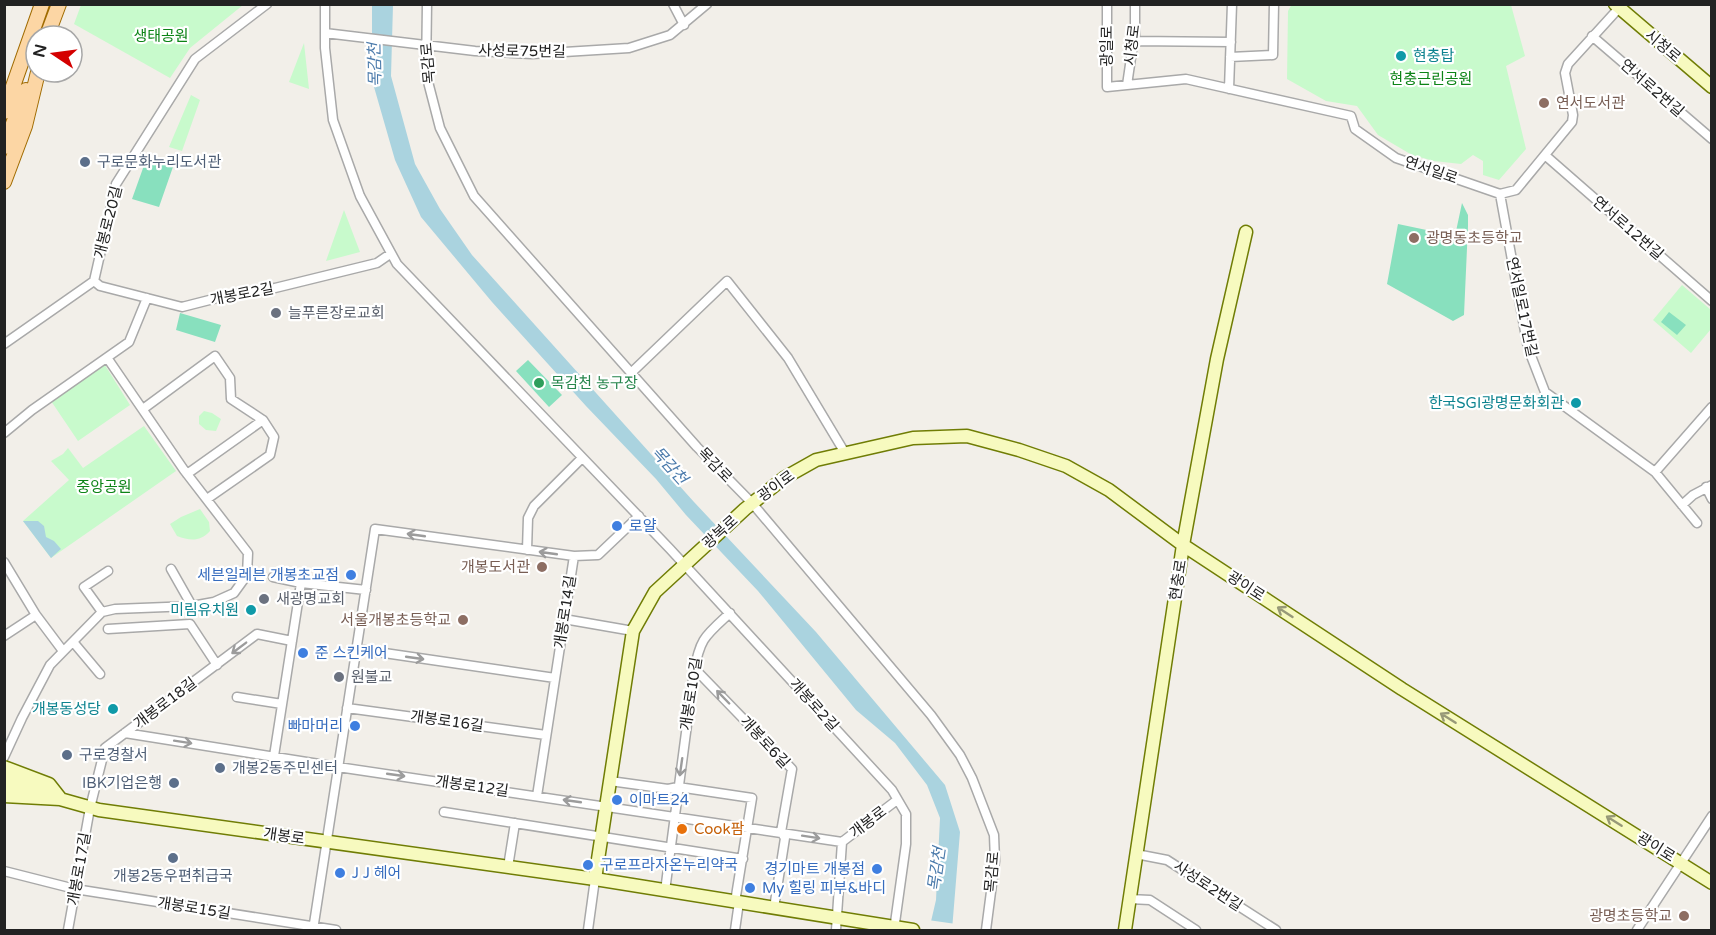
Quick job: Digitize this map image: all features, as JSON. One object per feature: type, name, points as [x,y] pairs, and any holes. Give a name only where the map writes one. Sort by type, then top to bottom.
[{"type":"main road","points":[[34,24],[42,4]]},
{"type":"main road","points":[[52,24],[59,4]]},
{"type":"main road","points":[[4,86],[24,46]]},
{"type":"main road","points":[[4,112],[24,53]]},
{"type":"main road","points":[[4,147],[28,84]]},
{"type":"main road","points":[[4,182],[25,126],[35,84]]},
{"type":"street","name":"개봉로20길","points":[[94,281],[116,184],[195,59],[267,4]]},
{"type":"street","name":"개봉로2길","points":[[325,4],[325,33],[333,120],[360,196],[390,254],[582,458],[686,563],[892,790],[906,814],[906,844],[896,929]]},
{"type":"street","name":"목감로","points":[[427,4],[422,44],[426,74],[440,128],[474,196],[931,715],[960,755],[972,778],[994,835],[995,861],[986,930]]},
{"type":"street","points":[[673,4],[684,25]]},
{"type":"street","name":"사성로75번길","points":[[325,33],[475,51],[532,54],[629,48],[670,35],[707,4]]},
{"type":"street","name":"광일로","points":[[1107,4],[1107,87]]},
{"type":"street","name":"시청로","points":[[1127,85],[1132,51],[1136,41],[1136,4]]},
{"type":"street","points":[[1230,89],[1232,4]]},
{"type":"street","points":[[1230,57],[1273,55],[1274,4]]},
{"type":"street","points":[[1500,194],[1516,190],[1572,122],[1573,115],[1565,73],[1568,64],[1617,6]]},
{"type":"street","name":"시청로","points":[[1617,6],[1712,87]]},
{"type":"street","name":"연서로2번길","points":[[1592,36],[1712,139]]},
{"type":"street","points":[[1136,41],[1231,42]]},
{"type":"street","name":"연서일로","points":[[1107,87],[1186,79],[1351,116],[1355,129],[1396,158],[1500,194]]},
{"type":"street","name":"연서로12번길","points":[[1546,156],[1712,301]]},
{"type":"street","name":"연서일로17번길","points":[[1500,194],[1528,348],[1545,392],[1655,472],[1696,522]]},
{"type":"street","name":"현충로","points":[[1125,930],[1184,545],[1217,359],[1246,232]]},
{"type":"street","name":"개봉로2길","points":[[94,281],[100,286],[182,307],[233,294],[275,288],[377,263],[390,254]]},
{"type":"street","points":[[4,344],[94,281]]},
{"type":"street","points":[[631,373],[728,281],[788,358],[845,453]]},
{"type":"street","points":[[4,433],[129,342],[147,298]]},
{"type":"street","points":[[143,410],[214,356],[230,378],[231,399],[263,420],[274,437],[270,455],[207,499]]},
{"type":"street","points":[[4,757],[50,665],[102,612],[115,609],[192,606],[214,602],[234,593],[247,575],[248,553],[187,474],[108,358]]},
{"type":"street","points":[[1655,472],[1712,407]]},
{"type":"street","points":[[187,474],[263,420]]},
{"type":"street","name":"광이로","points":[[748,506],[784,478],[816,460],[913,438],[967,436],[1066,466],[1109,490],[1184,545],[1402,689],[1712,883]]},
{"type":"street","points":[[527,550],[528,518],[534,506],[582,458]]},
{"type":"street","points":[[1682,505],[1708,486],[1712,499]]},
{"type":"street","name":"광복로","points":[[686,563],[748,506]]},
{"type":"street","points":[[574,556],[598,555],[639,516]]},
{"type":"street","name":"개봉로14길","points":[[366,590],[375,529],[574,556],[537,796]]},
{"type":"street","points":[[4,562],[36,615],[63,651]]},
{"type":"street","points":[[588,930],[633,631],[655,592],[686,563]]},
{"type":"street","points":[[171,569],[192,606]]},
{"type":"street","points":[[102,612],[84,588],[108,571]]},
{"type":"street","points":[[273,577],[301,583],[366,590],[313,928]]},
{"type":"street","points":[[274,756],[301,583]]},
{"type":"street","name":"개봉로10길","points":[[665,891],[694,668],[699,648],[707,634],[730,613]]},
{"type":"street","points":[[4,636],[36,615]]},
{"type":"street","points":[[564,618],[633,631]]},
{"type":"street","points":[[108,629],[190,624],[217,665]]},
{"type":"street","name":"개봉로18길","points":[[90,808],[105,748],[257,634],[292,641]]},
{"type":"street","points":[[74,643],[100,675]]},
{"type":"street","points":[[357,649],[555,678]]},
{"type":"street","name":"개봉로6길","points":[[694,668],[792,769],[780,832],[785,838],[774,908]]},
{"type":"street","points":[[237,696],[282,704]]},
{"type":"street","name":"개봉로16길","points":[[348,708],[546,735]]},
{"type":"street","name":"개봉로12길","points":[[125,733],[606,806]]},
{"type":"street","points":[[4,767],[49,784],[60,799]]},
{"type":"street","name":"개봉로","points":[[4,776],[60,799]]},
{"type":"street","points":[[610,781],[668,789],[678,787],[752,798],[735,930]]},
{"type":"street","name":"개봉로","points":[[4,787],[90,808],[595,879],[774,908],[837,924],[913,930]]},
{"type":"street","points":[[4,796],[60,799]]},
{"type":"street","name":"개봉로","points":[[837,924],[842,842],[897,800]]},
{"type":"street","points":[[606,806],[842,842]]},
{"type":"street","name":"개봉로17길","points":[[68,930],[90,808]]},
{"type":"street","name":"개봉로12길","points":[[444,812],[670,848]]},
{"type":"street","points":[[1637,930],[1712,816]]},
{"type":"street","points":[[508,867],[515,823]]},
{"type":"street","points":[[670,848],[743,859]]},
{"type":"street","name":"사성로2번길","points":[[1136,854],[1167,860],[1276,930]]},
{"type":"street","name":"개봉로15길","points":[[4,871],[75,889],[336,930]]},
{"type":"street","points":[[1129,899],[1150,900],[1196,930]]},
{"type":"green space","name":"생태공원","points":[[81,4],[243,5],[190,48],[170,78],[84,30],[84,24],[74,24]]},
{"type":"green space","name":"현충근린공원","points":[[1292,4],[1511,5],[1525,56],[1506,66],[1526,149],[1499,180],[1483,175],[1483,161],[1473,155],[1461,164],[1434,161],[1412,155],[1378,135],[1357,106],[1326,101],[1287,79],[1288,11]]},
{"type":"green space","points":[[304,43],[309,89],[289,82]]},
{"type":"green space","points":[[191,95],[200,100],[182,151],[169,147]]},
{"type":"green space","points":[[147,157],[174,164],[159,207],[132,199]]},
{"type":"green space","points":[[1462,203],[1468,215],[1464,315],[1453,321],[1387,284],[1398,224],[1455,236]]},
{"type":"green space","points":[[344,210],[360,252],[326,261]]},
{"type":"green space","points":[[1682,285],[1711,310],[1711,329],[1691,353],[1653,320]]},
{"type":"green space","points":[[1669,312],[1686,325],[1677,335],[1661,322]]},
{"type":"green space","points":[[180,313],[221,325],[215,342],[176,330]]},
{"type":"green space","name":"목감천 농구장","points":[[528,360],[562,395],[549,407],[516,371]]},
{"type":"green space","points":[[103,362],[130,405],[78,441],[49,398]]},
{"type":"green space","points":[[204,411],[221,419],[216,431],[206,430],[199,424],[199,416]]},
{"type":"green space","name":"중앙공원","points":[[144,426],[176,471],[51,558],[23,521],[69,480],[51,461],[68,448],[83,468]]},
{"type":"green space","points":[[200,509],[209,522],[210,531],[195,540],[177,536],[170,524]]},
{"type":"water","name":"목감천","points":[[372,5],[393,5],[391,76],[415,164],[440,209],[472,255],[694,502],[816,632],[945,785],[960,832],[952,930],[929,930],[936,900],[940,818],[927,785],[895,743],[856,710],[758,591],[492,302],[421,217],[395,160],[372,80]]},
{"type":"water","points":[[23,521],[38,521],[44,526],[46,537],[54,541],[61,549],[51,558]]},
{"type":"pier","points":[[928,920],[956,924],[955,930],[926,930]]},
{"type":"place","name":"현충탑","points":[[1401,56]]},
{"type":"place","name":"연서도서관","points":[[1544,103]]},
{"type":"place","name":"구로문화누리도서관","points":[[85,162]]},
{"type":"place","name":"광명동초등학교","points":[[1414,238]]},
{"type":"place","name":"늘푸른장로교회","points":[[276,313]]},
{"type":"place","name":"목감천 농구장","points":[[539,383]]},
{"type":"place","name":"한국SGI광명문화회관","points":[[1576,403]]},
{"type":"place","name":"로얄","points":[[617,526]]},
{"type":"place","name":"개봉도서관","points":[[542,567]]},
{"type":"place","name":"세븐일레븐 개봉초교점","points":[[351,575]]},
{"type":"place","name":"새광명교회","points":[[264,599]]},
{"type":"place","name":"미림유치원","points":[[251,610]]},
{"type":"place","name":"서울개봉초등학교","points":[[463,620]]},
{"type":"place","name":"준 스킨케어","points":[[303,653]]},
{"type":"place","name":"원불교","points":[[339,677]]},
{"type":"place","name":"개봉동성당","points":[[113,709]]},
{"type":"place","name":"빠마머리","points":[[355,726]]},
{"type":"place","name":"구로경찰서","points":[[67,755]]},
{"type":"place","name":"개봉2동주민센터","points":[[220,768]]},
{"type":"place","name":"IBK기업은행","points":[[174,783]]},
{"type":"place","name":"이마트24","points":[[617,800]]},
{"type":"place","name":"Cook팜","points":[[682,829]]},
{"type":"place","name":"개봉2동우편취급국","points":[[173,858]]},
{"type":"place","name":"구로프라자온누리약국","points":[[588,865]]},
{"type":"place","name":"경기마트 개봉점","points":[[877,869]]},
{"type":"place","name":"J J 헤어","points":[[340,873]]},
{"type":"place","name":"My 힐링 피부&바디","points":[[750,888]]},
{"type":"place","name":"광명초등학교","points":[[1684,916]]}]
